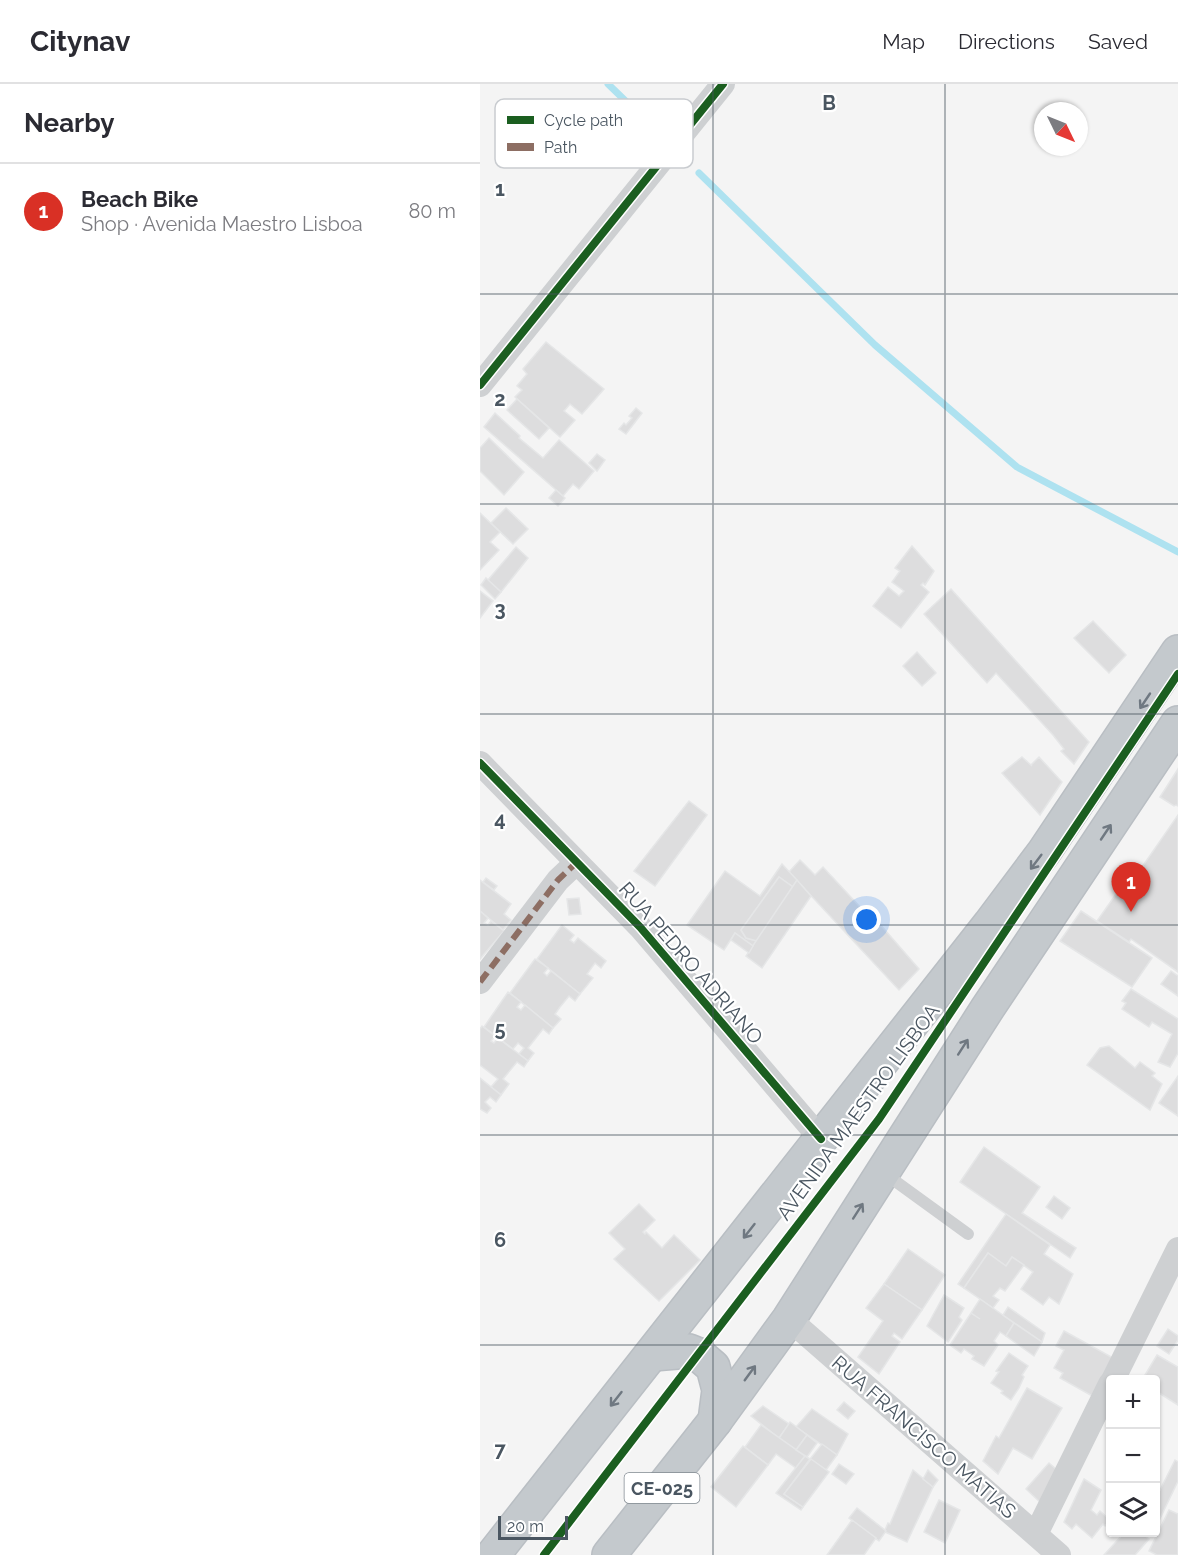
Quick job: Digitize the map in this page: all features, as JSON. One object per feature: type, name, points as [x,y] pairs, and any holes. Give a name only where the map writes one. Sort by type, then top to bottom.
[{"type":"highway","name":"AVENIDA MAESTRO LISBOA","points":[[493,1555],[976,943],[1044,852],[1178,652]]},
{"type":"highway","name":"CE-025","points":[[609,1555],[715,1421],[789,1319],[987,1009],[1178,723]]},
{"type":"highway","points":[[652,1354],[689,1351],[699,1355],[712,1367],[719,1390],[715,1421]]},
{"type":"street","points":[[693,121],[723,84]]},
{"type":"street","points":[[480,385],[655,168]]},
{"type":"street","name":"RUA PEDRO ADRIANO","points":[[480,763],[640,927],[821,1139]]},
{"type":"street","points":[[480,982],[558,880],[576,863]]},
{"type":"street","points":[[1115,1375],[1178,1249]]},
{"type":"street","name":"RUA FRANCISCO MATIAS","points":[[789,1319],[1059,1555]]},
{"type":"street","points":[[1036,1534],[1106,1392]]},
{"type":"lane","points":[[883,1172],[968,1234]]},
{"type":"building","points":[[546,342],[604,389],[582,414],[570,404],[564,411],[575,420],[560,437],[515,397],[522,390],[517,386],[527,374],[523,369]]},
{"type":"building","points":[[517,399],[549,428],[539,439],[507,410]]},
{"type":"building","points":[[636,408],[642,413],[626,434],[619,429],[632,418],[629,416]]},
{"type":"building","points":[[495,413],[520,436],[519,438],[543,458],[559,440],[594,471],[579,489],[573,484],[563,496],[484,427]]},
{"type":"building","points":[[489,438],[524,472],[504,495],[480,471],[480,448]]},
{"type":"building","points":[[597,454],[605,460],[597,471],[589,463]]},
{"type":"building","points":[[556,490],[565,498],[558,506],[549,498]]},
{"type":"building","points":[[506,508],[528,529],[513,544],[491,523]]},
{"type":"building","points":[[480,513],[500,532],[490,542],[499,550],[480,570]]},
{"type":"building","points":[[912,546],[934,571],[925,585],[923,583],[921,585],[929,592],[901,628],[873,606],[888,587],[899,596],[904,591],[892,582],[900,571],[895,568]]},
{"type":"building","points":[[516,547],[528,558],[501,592],[488,580]]},
{"type":"building","points":[[486,578],[501,592],[495,599],[481,585]]},
{"type":"building","points":[[951,589],[1089,742],[1074,764],[1061,751],[1064,749],[1053,735],[996,673],[987,683],[924,614]]},
{"type":"building","points":[[480,591],[493,601],[480,618]]},
{"type":"building","points":[[1093,621],[1126,655],[1109,673],[1074,638]]},
{"type":"building","points":[[917,652],[936,673],[922,686],[903,666]]},
{"type":"building","points":[[1022,757],[1032,766],[1039,757],[1062,782],[1040,815],[1002,773]]},
{"type":"building","points":[[1178,769],[1178,806],[1174,806],[1160,797]]},
{"type":"building","points":[[689,801],[707,815],[655,886],[634,871]]},
{"type":"building","points":[[1178,815],[1178,972],[1131,939],[1129,942],[1097,921],[1135,867],[1140,870]]},
{"type":"building","points":[[800,860],[815,875],[823,867],[861,908],[864,906],[919,969],[899,990],[789,872]]},
{"type":"building","points":[[782,864],[797,880],[793,887],[779,877],[741,930],[746,938],[757,941],[753,946],[735,933],[724,950],[687,925],[725,871],[760,896]]},
{"type":"building","points":[[779,877],[793,887],[757,941],[746,938],[741,930]]},
{"type":"building","points":[[486,878],[497,886],[494,890],[483,882]]},
{"type":"building","points":[[480,880],[511,904],[504,914],[511,920],[503,930],[480,911]]},
{"type":"building","points":[[797,880],[811,896],[762,968],[746,956]]},
{"type":"building","points":[[579,898],[581,914],[569,915],[567,899]]},
{"type":"building","points":[[480,911],[488,918],[484,923],[488,925],[491,921],[504,931],[480,959]]},
{"type":"building","points":[[1081,911],[1152,958],[1132,987],[1060,941]]},
{"type":"building","points":[[562,925],[574,935],[570,940],[574,943],[578,938],[606,961],[601,968],[595,963],[587,974],[593,978],[580,994],[537,959]]},
{"type":"building","points":[[735,933],[753,946],[749,953],[731,940]]},
{"type":"building","points":[[535,959],[548,968],[544,973],[547,976],[551,971],[580,994],[575,1001],[569,996],[560,1007],[555,1014],[561,1019],[553,1028],[510,993]]},
{"type":"building","points":[[1171,971],[1178,976],[1178,996],[1161,984]]},
{"type":"building","points":[[1131,989],[1178,1019],[1178,1053],[1170,1067],[1158,1062],[1172,1034],[1152,1022],[1149,1027],[1122,1009],[1126,1003],[1122,1001]]},
{"type":"building","points":[[508,992],[521,1002],[517,1007],[521,1010],[525,1005],[553,1028],[549,1034],[543,1029],[528,1048],[534,1053],[528,1061],[519,1054],[524,1048],[518,1043],[513,1049],[484,1027]]},
{"type":"building","points":[[482,1026],[495,1036],[491,1041],[494,1043],[498,1038],[528,1061],[524,1067],[517,1062],[503,1079],[509,1084],[501,1095],[491,1087],[498,1079],[480,1065],[480,1029]]},
{"type":"building","points":[[1109,1046],[1135,1068],[1140,1062],[1155,1073],[1152,1076],[1162,1084],[1150,1110],[1087,1065],[1100,1048]]},
{"type":"building","points":[[1178,1076],[1178,1116],[1159,1103]]},
{"type":"building","points":[[480,1078],[501,1095],[496,1102],[490,1097],[485,1102],[491,1108],[487,1113],[480,1109]]},
{"type":"building","points":[[984,1147],[1040,1187],[1022,1213],[1076,1248],[1070,1258],[960,1182]]},
{"type":"building","points":[[1054,1196],[1070,1208],[1062,1219],[1046,1207]]},
{"type":"building","points":[[639,1204],[655,1220],[643,1232],[645,1234],[646,1232],[662,1248],[674,1235],[700,1260],[659,1301],[614,1259],[625,1249],[609,1233]]},
{"type":"building","points":[[1006,1214],[1050,1245],[1044,1254],[1073,1274],[1059,1304],[1049,1297],[1043,1305],[1021,1289],[1033,1272],[1012,1257],[1006,1266],[988,1253],[964,1288],[958,1284]]},
{"type":"building","points":[[908,1249],[945,1275],[922,1310],[884,1284]]},
{"type":"building","points":[[988,1253],[1006,1266],[1012,1257],[1024,1265],[1005,1291],[1000,1288],[993,1296],[999,1300],[993,1308],[964,1288]]},
{"type":"building","points":[[884,1284],[922,1310],[902,1339],[894,1333],[892,1336],[900,1342],[879,1374],[858,1357],[883,1321],[866,1308]]},
{"type":"building","points":[[944,1295],[964,1308],[959,1317],[962,1320],[948,1342],[927,1326]]},
{"type":"building","points":[[980,1299],[1014,1323],[1006,1336],[1000,1332],[994,1341],[998,1345],[984,1366],[972,1359],[974,1356],[964,1349],[961,1353],[950,1345]]},
{"type":"building","points":[[1008,1307],[1045,1333],[1042,1342],[1003,1315]]},
{"type":"building","points":[[1014,1323],[1042,1342],[1034,1356],[1006,1336]]},
{"type":"building","points":[[1168,1329],[1178,1336],[1169,1354],[1157,1346]]},
{"type":"building","points":[[1064,1331],[1115,1359],[1094,1397],[1060,1378],[1063,1373],[1054,1368],[1064,1350],[1056,1346]]},
{"type":"building","points":[[1009,1353],[1028,1366],[1011,1400],[991,1383],[999,1372],[996,1371]]},
{"type":"building","points":[[1157,1355],[1178,1367],[1178,1405],[1160,1394],[1160,1375],[1145,1375]]},
{"type":"building","points":[[1027,1388],[1062,1408],[1032,1459],[1013,1448],[998,1474],[983,1461],[996,1436],[999,1438]]},
{"type":"building","points":[[844,1402],[855,1411],[848,1419],[837,1410]]},
{"type":"building","points":[[763,1406],[789,1424],[779,1438],[751,1416]]},
{"type":"building","points":[[812,1409],[848,1434],[837,1455],[796,1427]]},
{"type":"building","points":[[790,1422],[807,1435],[796,1450],[779,1438]]},
{"type":"building","points":[[761,1425],[805,1456],[796,1468],[776,1454],[768,1465],[745,1447]]},
{"type":"building","points":[[807,1435],[817,1443],[807,1457],[796,1450]]},
{"type":"building","points":[[822,1444],[837,1455],[826,1470],[810,1459]]},
{"type":"building","points":[[743,1446],[768,1465],[736,1507],[711,1487]]},
{"type":"building","points":[[805,1456],[810,1459],[784,1494],[803,1507],[801,1510],[776,1493]]},
{"type":"building","points":[[811,1459],[829,1472],[803,1507],[784,1494]]},
{"type":"building","points":[[1175,1460],[1178,1462],[1178,1481],[1160,1519],[1160,1490]]},
{"type":"building","points":[[1049,1463],[1064,1476],[1041,1503],[1026,1489]]},
{"type":"building","points":[[839,1464],[854,1474],[846,1484],[832,1474]]},
{"type":"building","points":[[913,1470],[933,1487],[907,1542],[885,1530],[888,1523],[890,1524]]},
{"type":"building","points":[[928,1470],[938,1480],[933,1487],[923,1479]]},
{"type":"building","points":[[1084,1479],[1101,1490],[1091,1510],[1097,1515],[1100,1511],[1106,1516],[1106,1525],[1103,1524],[1092,1538],[1076,1524],[1072,1529],[1064,1522]]},
{"type":"building","points":[[939,1500],[960,1510],[945,1543],[924,1532]]},
{"type":"building","points":[[857,1508],[886,1531],[879,1541],[849,1518]]},
{"type":"building","points":[[1169,1510],[1178,1514],[1178,1555],[1157,1555],[1149,1551],[1156,1537],[1160,1537],[1160,1528]]},
{"type":"building","points":[[852,1520],[876,1538],[864,1555],[827,1555]]},
{"type":"building","points":[[1120,1537],[1147,1537],[1149,1539],[1135,1555],[1104,1555]]},
{"type":"waterway","points":[[608,84],[624,99]]},
{"type":"waterway","points":[[699,173],[875,345],[1017,467],[1178,552]]},
{"type":"marked path","points":[[480,982],[558,880],[576,863]]},
{"type":"cycle path","points":[[693,121],[723,84]]},
{"type":"cycle path","points":[[480,385],[655,168]]},
{"type":"cycle path","points":[[544,1555],[879,1119],[1178,674]]},
{"type":"cycle path","points":[[480,763],[640,927],[821,1139]]},
{"type":"place","name":"Beach Bike","points":[[1131,912]]}]
